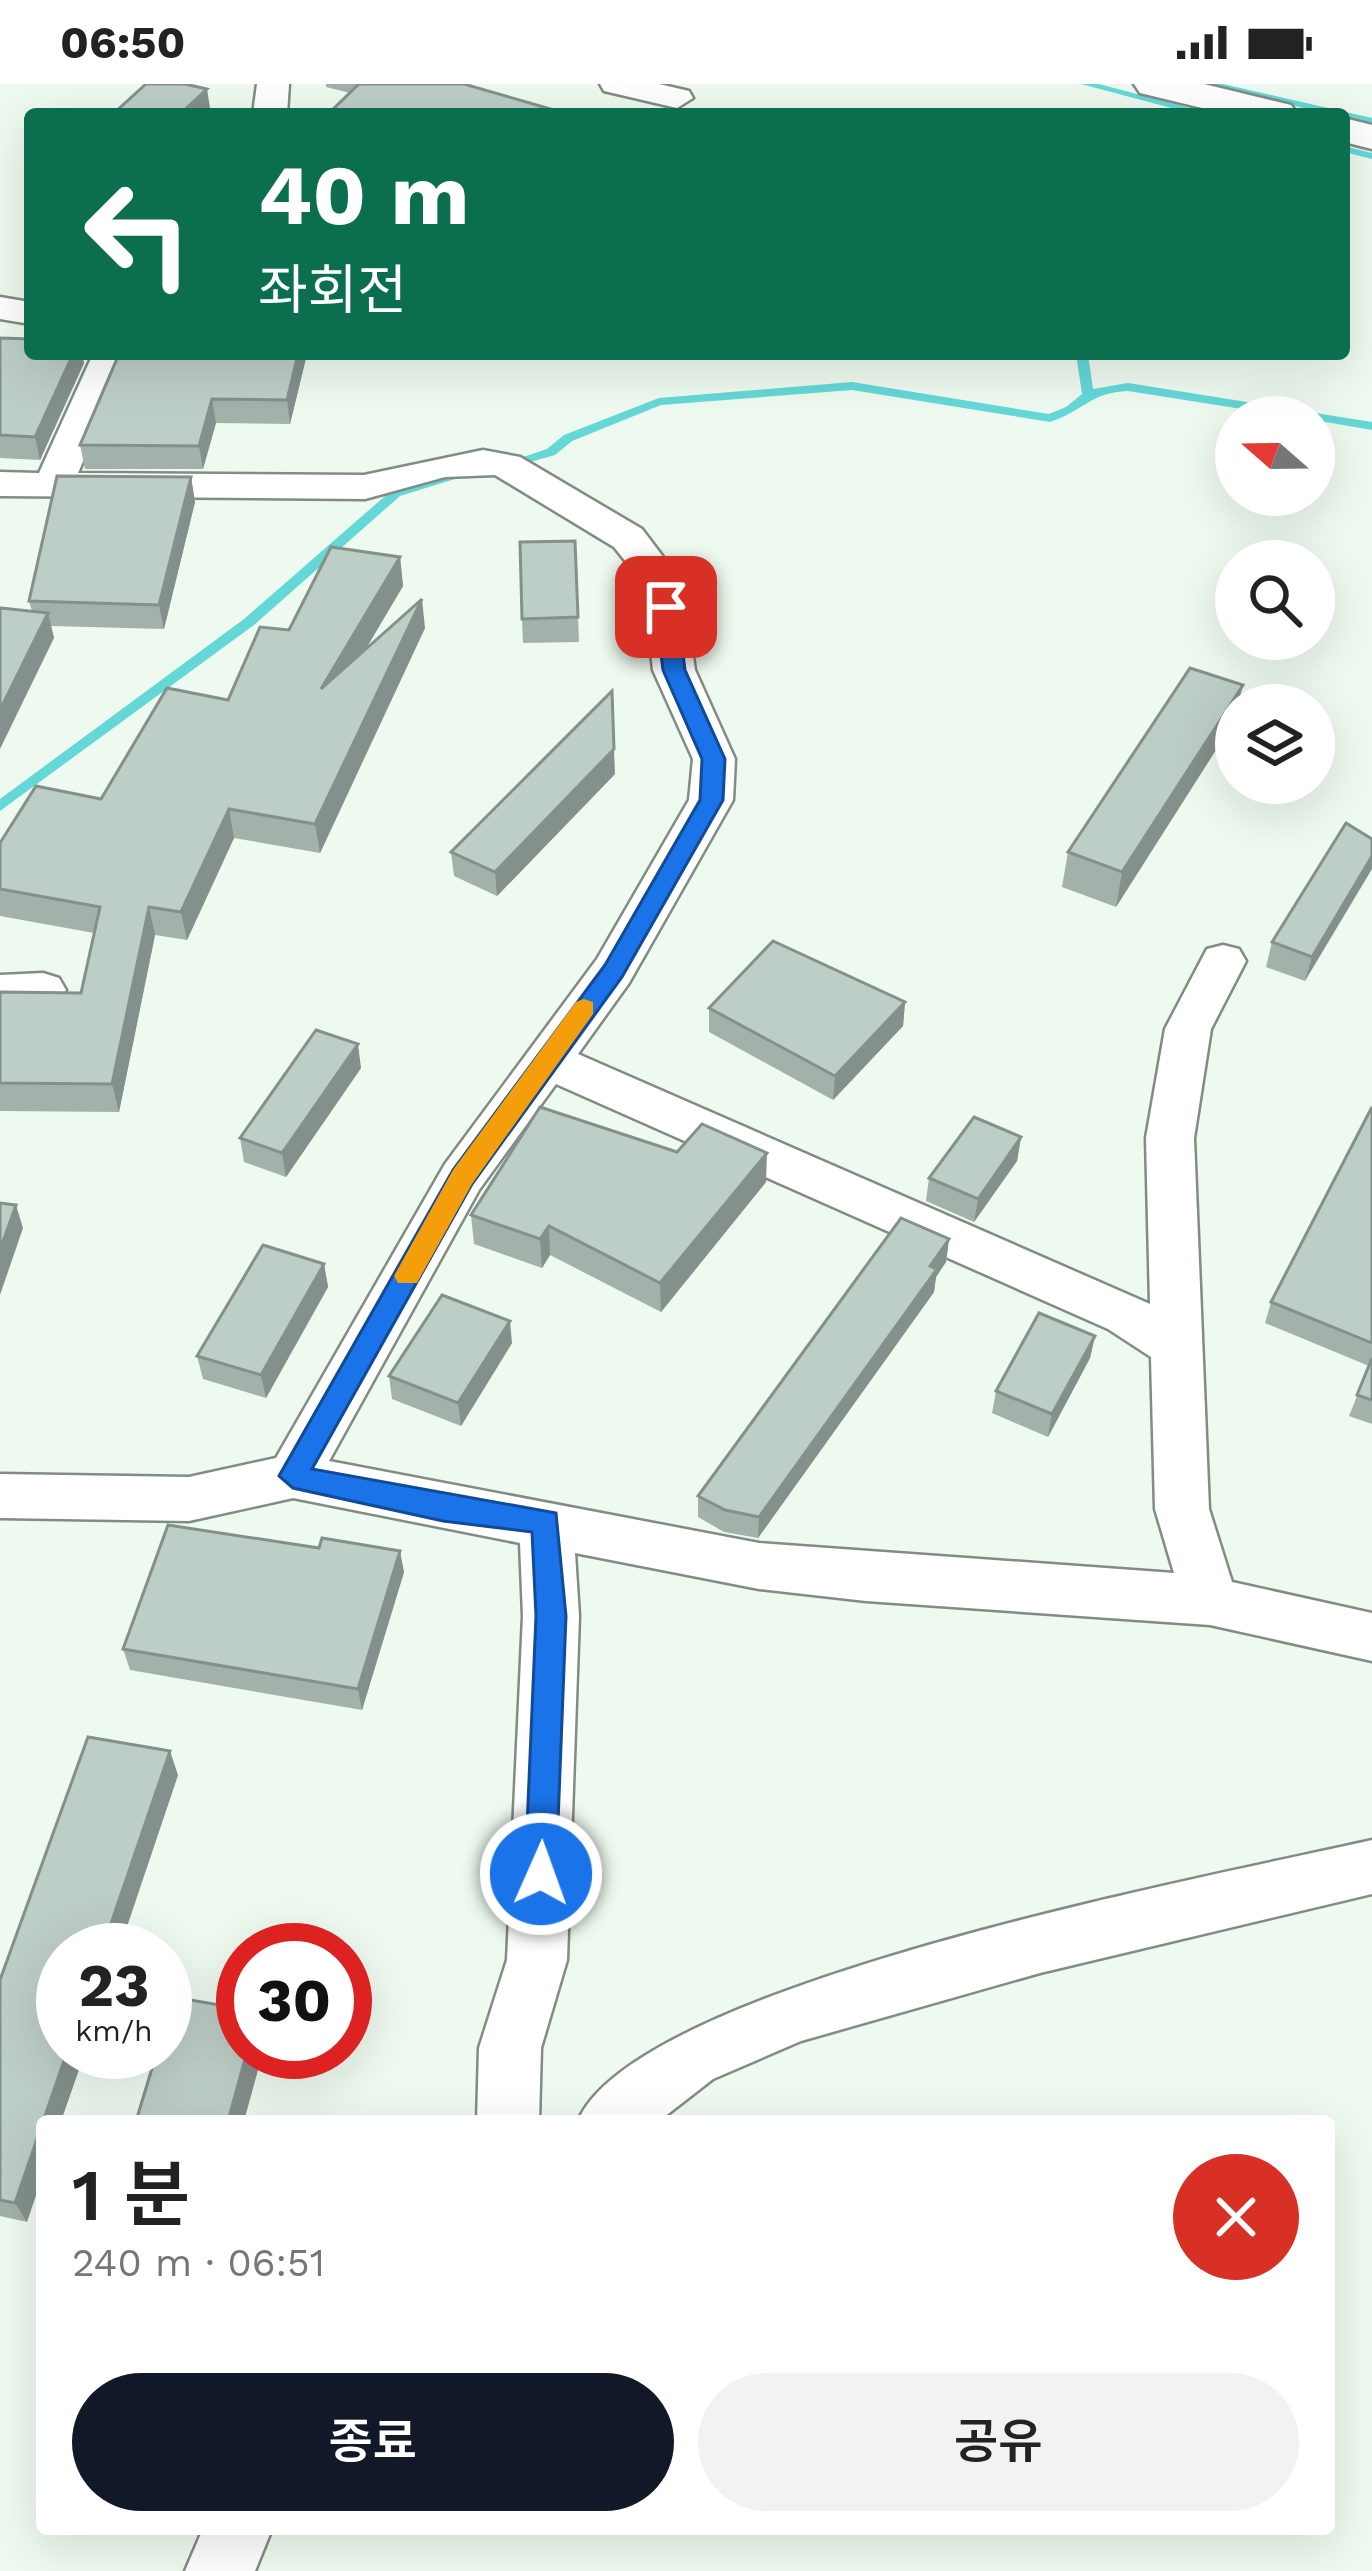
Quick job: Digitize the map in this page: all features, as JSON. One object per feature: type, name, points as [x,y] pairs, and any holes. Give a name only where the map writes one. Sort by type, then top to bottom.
[{"type":"street","points":[[616,84],[677,98]]},
{"type":"street","points":[[1154,84],[1252,108]]},
{"type":"street","points":[[54,483],[108,360]]},
{"type":"street","points":[[0,484],[365,487],[483,461],[506,465],[628,538],[653,570],[666,607],[674,670],[714,759],[711,800],[613,971],[463,1177],[293,1476]]},
{"type":"street","points":[[1210,1601],[1182,1510],[1171,1138],[1188,1029],[1223,961]]},
{"type":"street","points":[[545,1059],[1126,1316],[1174,1345]]},
{"type":"street","points":[[0,1496],[189,1499],[293,1476],[443,1509],[546,1522],[759,1566],[1210,1601],[1372,1637]]},
{"type":"street","points":[[508,2115],[510,2048],[537,1960],[551,1616],[546,1522]]},
{"type":"street","points":[[617,2115],[691,2058],[796,2013],[1040,1945],[1372,1867]]},
{"type":"street","points":[[220,2571],[235,2535]]},
{"type":"building","points":[[146,84],[207,89],[186,108],[120,108]]},
{"type":"building","points":[[359,84],[464,84],[547,108],[334,108]]},
{"type":"building","points":[[0,338],[24,339],[24,360],[70,360],[35,437],[0,435]]},
{"type":"building","points":[[116,360],[297,360],[287,400],[212,399],[199,446],[80,445]]},
{"type":"building","points":[[57,476],[191,477],[159,605],[29,601]]},
{"type":"building","points":[[575,541],[578,617],[522,619],[520,542]]},
{"type":"building","points":[[331,547],[400,557],[321,689],[422,599],[315,824],[229,809],[181,912],[149,907],[112,1084],[0,1083],[0,992],[81,993],[100,907],[0,889],[0,843],[36,786],[101,799],[167,688],[228,700],[260,627],[289,630]]},
{"type":"building","points":[[0,609],[48,613],[0,710]]},
{"type":"building","points":[[1190,668],[1240,684],[1215,684],[1215,728],[1122,872],[1068,852]]},
{"type":"building","points":[[612,691],[614,749],[495,872],[451,852]]},
{"type":"building","points":[[1346,823],[1372,839],[1372,856],[1312,957],[1272,942]]},
{"type":"building","points":[[773,941],[905,1002],[835,1076],[709,1008]]},
{"type":"building","points":[[316,1030],[358,1044],[282,1153],[240,1138]]},
{"type":"building","points":[[540,1107],[677,1152],[702,1124],[767,1153],[660,1283],[549,1226],[540,1239],[471,1215]]},
{"type":"building","points":[[1372,1107],[1372,1343],[1271,1302]]},
{"type":"building","points":[[974,1117],[1021,1137],[978,1199],[929,1178]]},
{"type":"building","points":[[0,1203],[16,1205],[0,1250]]},
{"type":"building","points":[[901,1218],[949,1239],[930,1266],[937,1269],[759,1517],[725,1510],[698,1496]]},
{"type":"building","points":[[263,1245],[324,1264],[261,1375],[197,1356]]},
{"type":"building","points":[[442,1295],[510,1321],[458,1403],[389,1376]]},
{"type":"building","points":[[1039,1313],[1095,1336],[1052,1414],[996,1391]]},
{"type":"building","points":[[1372,1358],[1372,1400],[1357,1395]]},
{"type":"building","points":[[168,1525],[319,1548],[322,1538],[400,1551],[358,1689],[123,1649]]},
{"type":"building","points":[[88,1737],[170,1751],[111,1923],[36,1923],[36,2079],[58,2079],[45,2115],[36,2115],[36,2142],[15,2203],[0,2200],[0,1980]]},
{"type":"building","points":[[192,2000],[216,2004],[216,2079],[240,2079],[230,2115],[138,2115],[149,2079],[192,2079]]},
{"type":"waterway","points":[[1086,84],[1183,108]]},
{"type":"waterway","points":[[1209,84],[1315,108]]},
{"type":"waterway","points":[[1350,116],[1372,121]]},
{"type":"waterway","points":[[1350,150],[1372,156]]},
{"type":"waterway","points":[[1083,360],[1087,392]]},
{"type":"waterway","points":[[505,465],[551,452],[568,438],[659,402],[852,386],[1050,418],[1100,390],[1128,387],[1372,426]]},
{"type":"waterway","points":[[0,806],[249,622],[396,493],[451,476]]},
{"type":"slow traffic","points":[[407,1276],[463,1177],[584,1008]]},
{"type":"route","points":[[541,1874],[551,1616],[546,1522],[443,1509],[293,1476],[463,1177],[613,971],[711,800],[714,759],[674,670],[666,607]]}]
